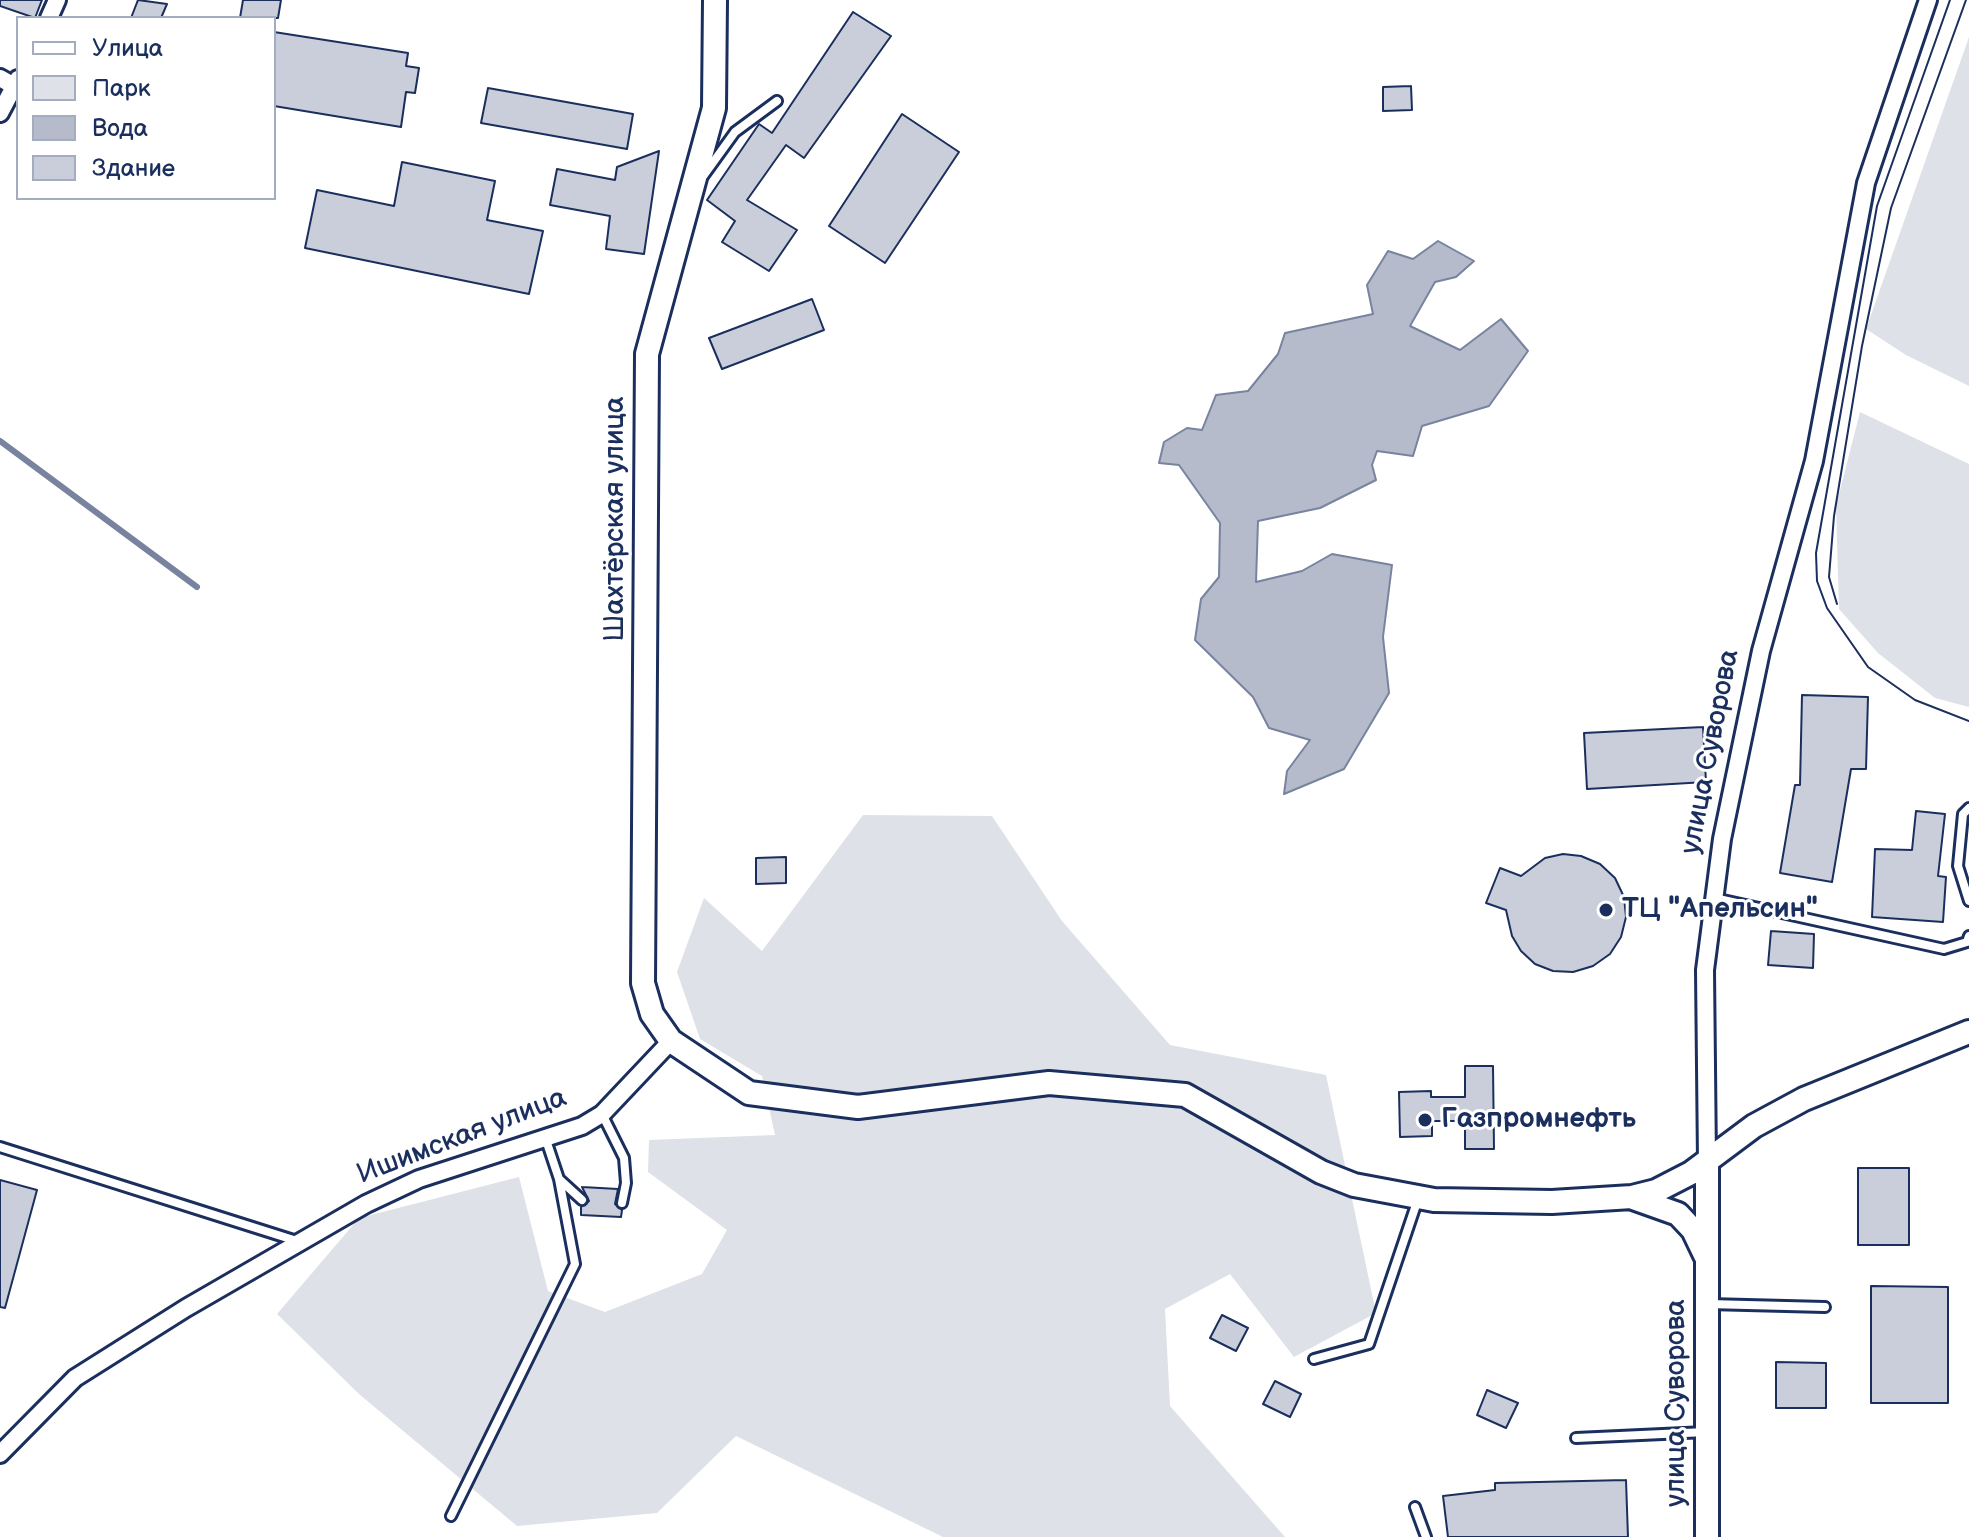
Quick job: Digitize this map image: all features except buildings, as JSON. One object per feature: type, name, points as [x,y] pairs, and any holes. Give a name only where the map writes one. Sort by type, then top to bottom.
[{"type":"main road","name":"Шахтёрская улица","points":[[671,1041],[652,1014],[643,983],[647,354],[714,108],[715,0]]},
{"type":"main road","points":[[671,1041],[749,1093],[858,1107],[1049,1083],[1185,1095],[1321,1172],[1354,1185],[1418,1198],[1552,1202],[1632,1197],[1674,1183],[1754,1126],[1804,1099],[1969,1032]]},
{"type":"main road","name":"улица Суворова","points":[[1707,1162],[1707,1537]]},
{"type":"main road","points":[[1632,1197],[1678,1214],[1693,1230],[1707,1259]]},
{"type":"street","name":"улица Суворова","points":[[1707,1162],[1705,970],[1722,839],[1761,651],[1814,461],[1866,183],[1928,0]]},
{"type":"street","points":[[0,113],[11,81]]},
{"type":"street","name":"Ишимская улица","points":[[0,1454],[75,1378],[366,1204],[419,1179],[582,1126],[602,1114],[671,1041]]},
{"type":"lane","points":[[690,195],[735,132],[777,101]]},
{"type":"lane","points":[[1969,808],[1963,814],[1958,866],[1969,901]]},
{"type":"lane","points":[[1714,898],[1902,942],[1944,949],[1968,942]]},
{"type":"lane","points":[[602,1114],[624,1158],[626,1183],[622,1203]]},
{"type":"lane","points":[[451,1516],[575,1264],[559,1179],[545,1136]]},
{"type":"lane","points":[[0,1147],[301,1242]]},
{"type":"lane","points":[[559,1179],[582,1200]]},
{"type":"lane","points":[[1314,1359],[1369,1344],[1418,1198]]},
{"type":"lane","points":[[1707,1304],[1825,1307]]},
{"type":"lane","points":[[1576,1438],[1707,1432]]},
{"type":"lane","points":[[1415,1507],[1426,1537]]},
{"type":"green space","points":[[1969,37],[1969,386],[1906,355],[1866,329]]},
{"type":"green space","points":[[1860,412],[1969,464],[1969,707],[1935,698],[1878,653],[1839,609],[1836,506]]},
{"type":"green space","points":[[863,815],[992,816],[1062,921],[1170,1045],[1326,1075],[1376,1313],[1294,1357],[1230,1274],[1165,1309],[1170,1406],[1285,1537],[943,1537],[736,1436],[657,1513],[517,1526],[359,1394],[277,1314],[359,1218],[519,1177],[548,1291],[605,1312],[702,1274],[727,1230],[648,1172],[649,1140],[775,1135],[762,1076],[700,1039],[677,972],[704,898],[762,951]]},
{"type":"water","points":[[1438,241],[1474,261],[1456,277],[1435,282],[1410,326],[1460,350],[1501,319],[1528,351],[1489,406],[1422,426],[1413,456],[1377,451],[1372,465],[1376,480],[1320,508],[1258,521],[1256,582],[1302,571],[1332,554],[1392,565],[1383,637],[1389,693],[1344,769],[1284,794],[1287,771],[1310,740],[1269,728],[1253,697],[1195,640],[1201,599],[1219,577],[1220,523],[1179,465],[1159,463],[1164,442],[1187,428],[1202,430],[1216,395],[1248,391],[1278,354],[1285,333],[1373,314],[1367,285],[1388,251],[1413,259]]},
{"type":"waterway","points":[[0,441],[197,587]]},
{"type":"tram line","points":[[1950,0],[1877,206],[1816,553],[1817,581],[1827,608],[1868,667],[1915,700],[1969,721]]},
{"type":"tram line","points":[[1837,604],[1829,577],[1834,516],[1862,346],[1891,208],[1966,0]]},
{"type":"place","name":"ТЦ \"Апельсин\"","points":[[1606,910]]},
{"type":"place","name":"Газпромнефть","points":[[1425,1120]]}]
